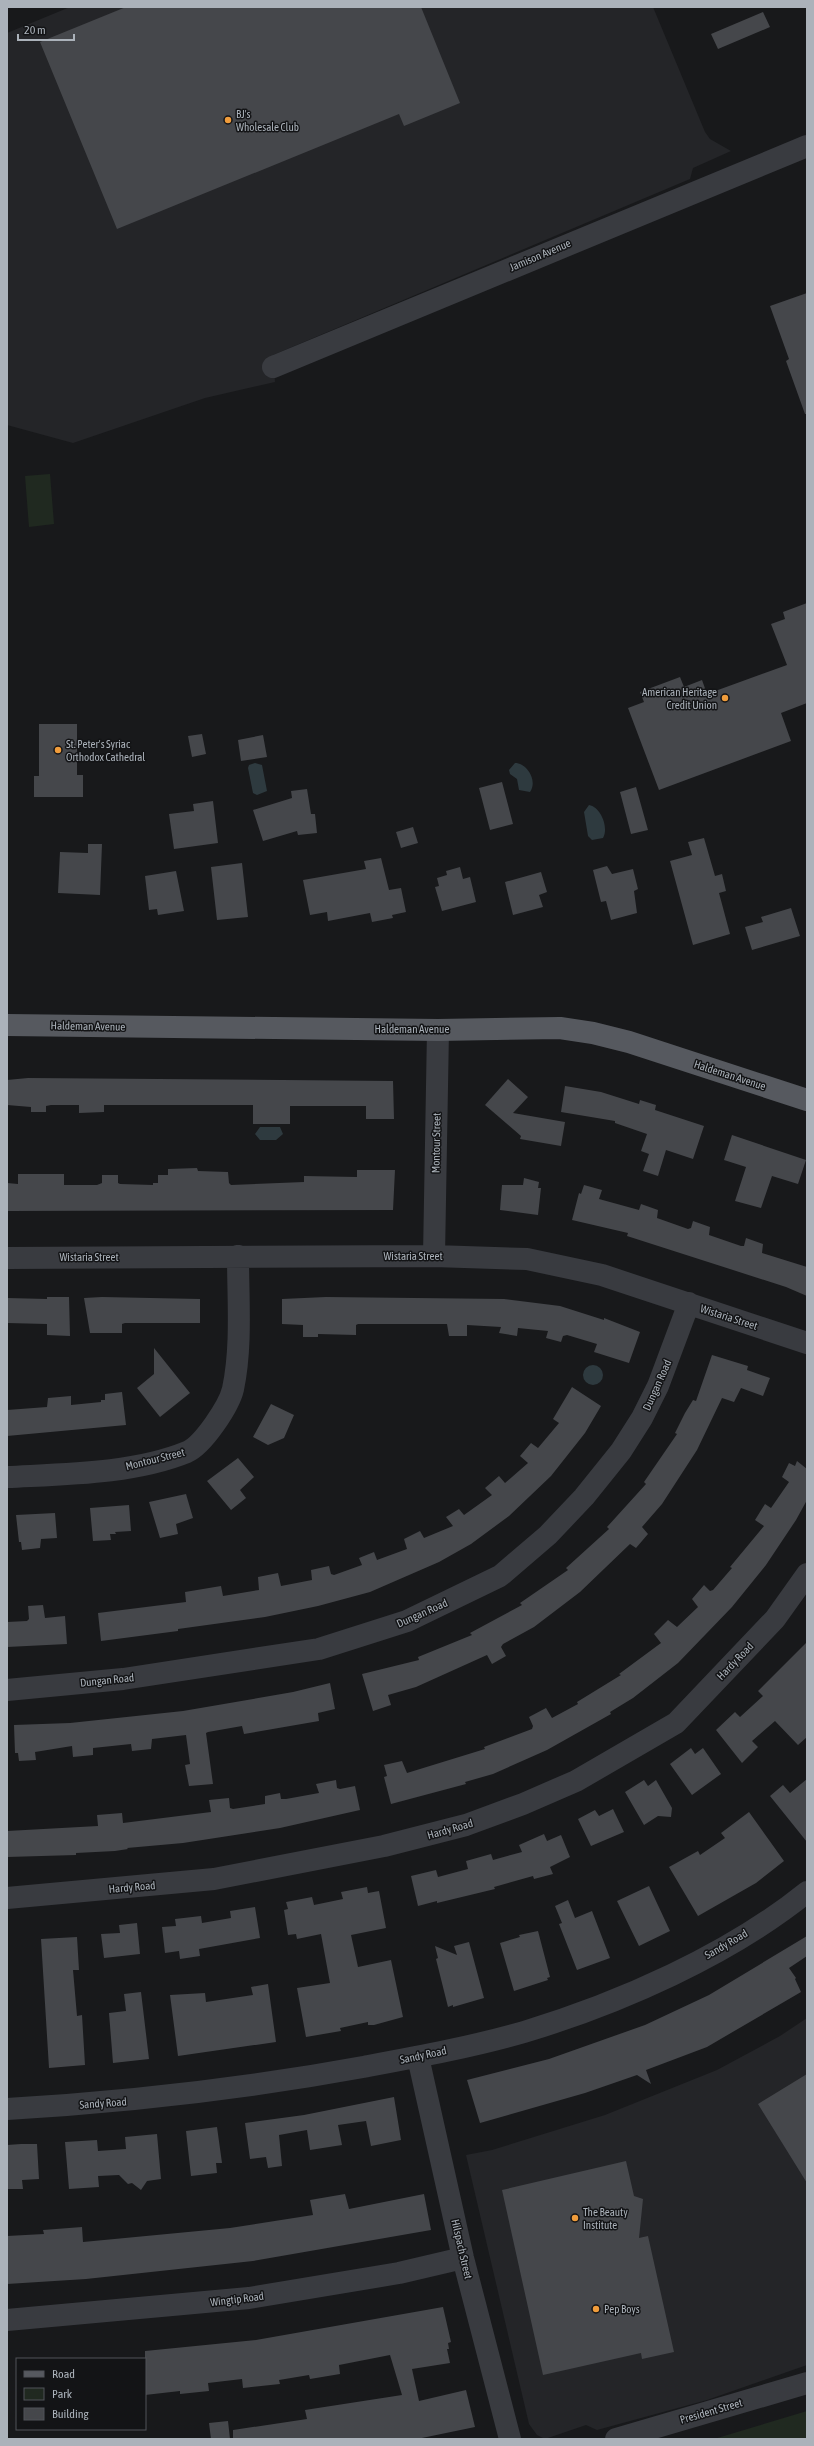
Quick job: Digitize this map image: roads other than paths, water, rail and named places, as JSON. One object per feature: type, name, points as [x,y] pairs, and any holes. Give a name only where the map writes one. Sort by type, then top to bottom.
[{"type":"main road","name":"Haldeman Avenue","points":[[7,1025],[438,1030],[535,1028],[593,1033],[629,1042],[807,1100]]},
{"type":"street","name":"Jamison Avenue","points":[[273,367],[807,146]]},
{"type":"street","name":"Montour Street","points":[[434,1256],[438,1030]]},
{"type":"street","name":"Montour Street","points":[[7,1477],[81,1473],[144,1464],[188,1451],[213,1427],[232,1391],[238,1353],[238,1256]]},
{"type":"street","name":"Wistaria Street","points":[[7,1258],[238,1256],[500,1257],[554,1263],[602,1275],[807,1343]]},
{"type":"street","name":"Dungan Road","points":[[7,1690],[123,1679],[319,1649],[407,1621],[500,1576],[548,1535],[584,1497],[620,1451],[642,1418],[658,1386],[689,1303]]},
{"type":"street","name":"Hardy Road","points":[[7,1898],[214,1879],[384,1846],[466,1825],[523,1804],[576,1781],[676,1723],[775,1620],[807,1574]]},
{"type":"street","name":"Sandy Road","points":[[7,2110],[120,2102],[270,2084],[418,2057],[524,2032],[633,1993],[724,1948],[807,1892]]},
{"type":"street","name":"Hilspach Street","points":[[418,2057],[463,2258],[510,2439]]},
{"type":"street","name":"Wingtip Road","points":[[7,2320],[249,2298],[399,2273],[463,2258]]},
{"type":"street","name":"President Street","points":[[616,2439],[807,2383]]},
{"type":"place","name":"BJ's Wholesale Club","points":[[228,120]]},
{"type":"place","name":"American Heritage Credit Union","points":[[725,698]]},
{"type":"place","name":"St. Peter's Syriac Orthodox Cathedral","points":[[58,750]]},
{"type":"place","name":"The Beauty Institute","points":[[575,2218]]},
{"type":"place","name":"Pep Boys","points":[[596,2309]]}]
